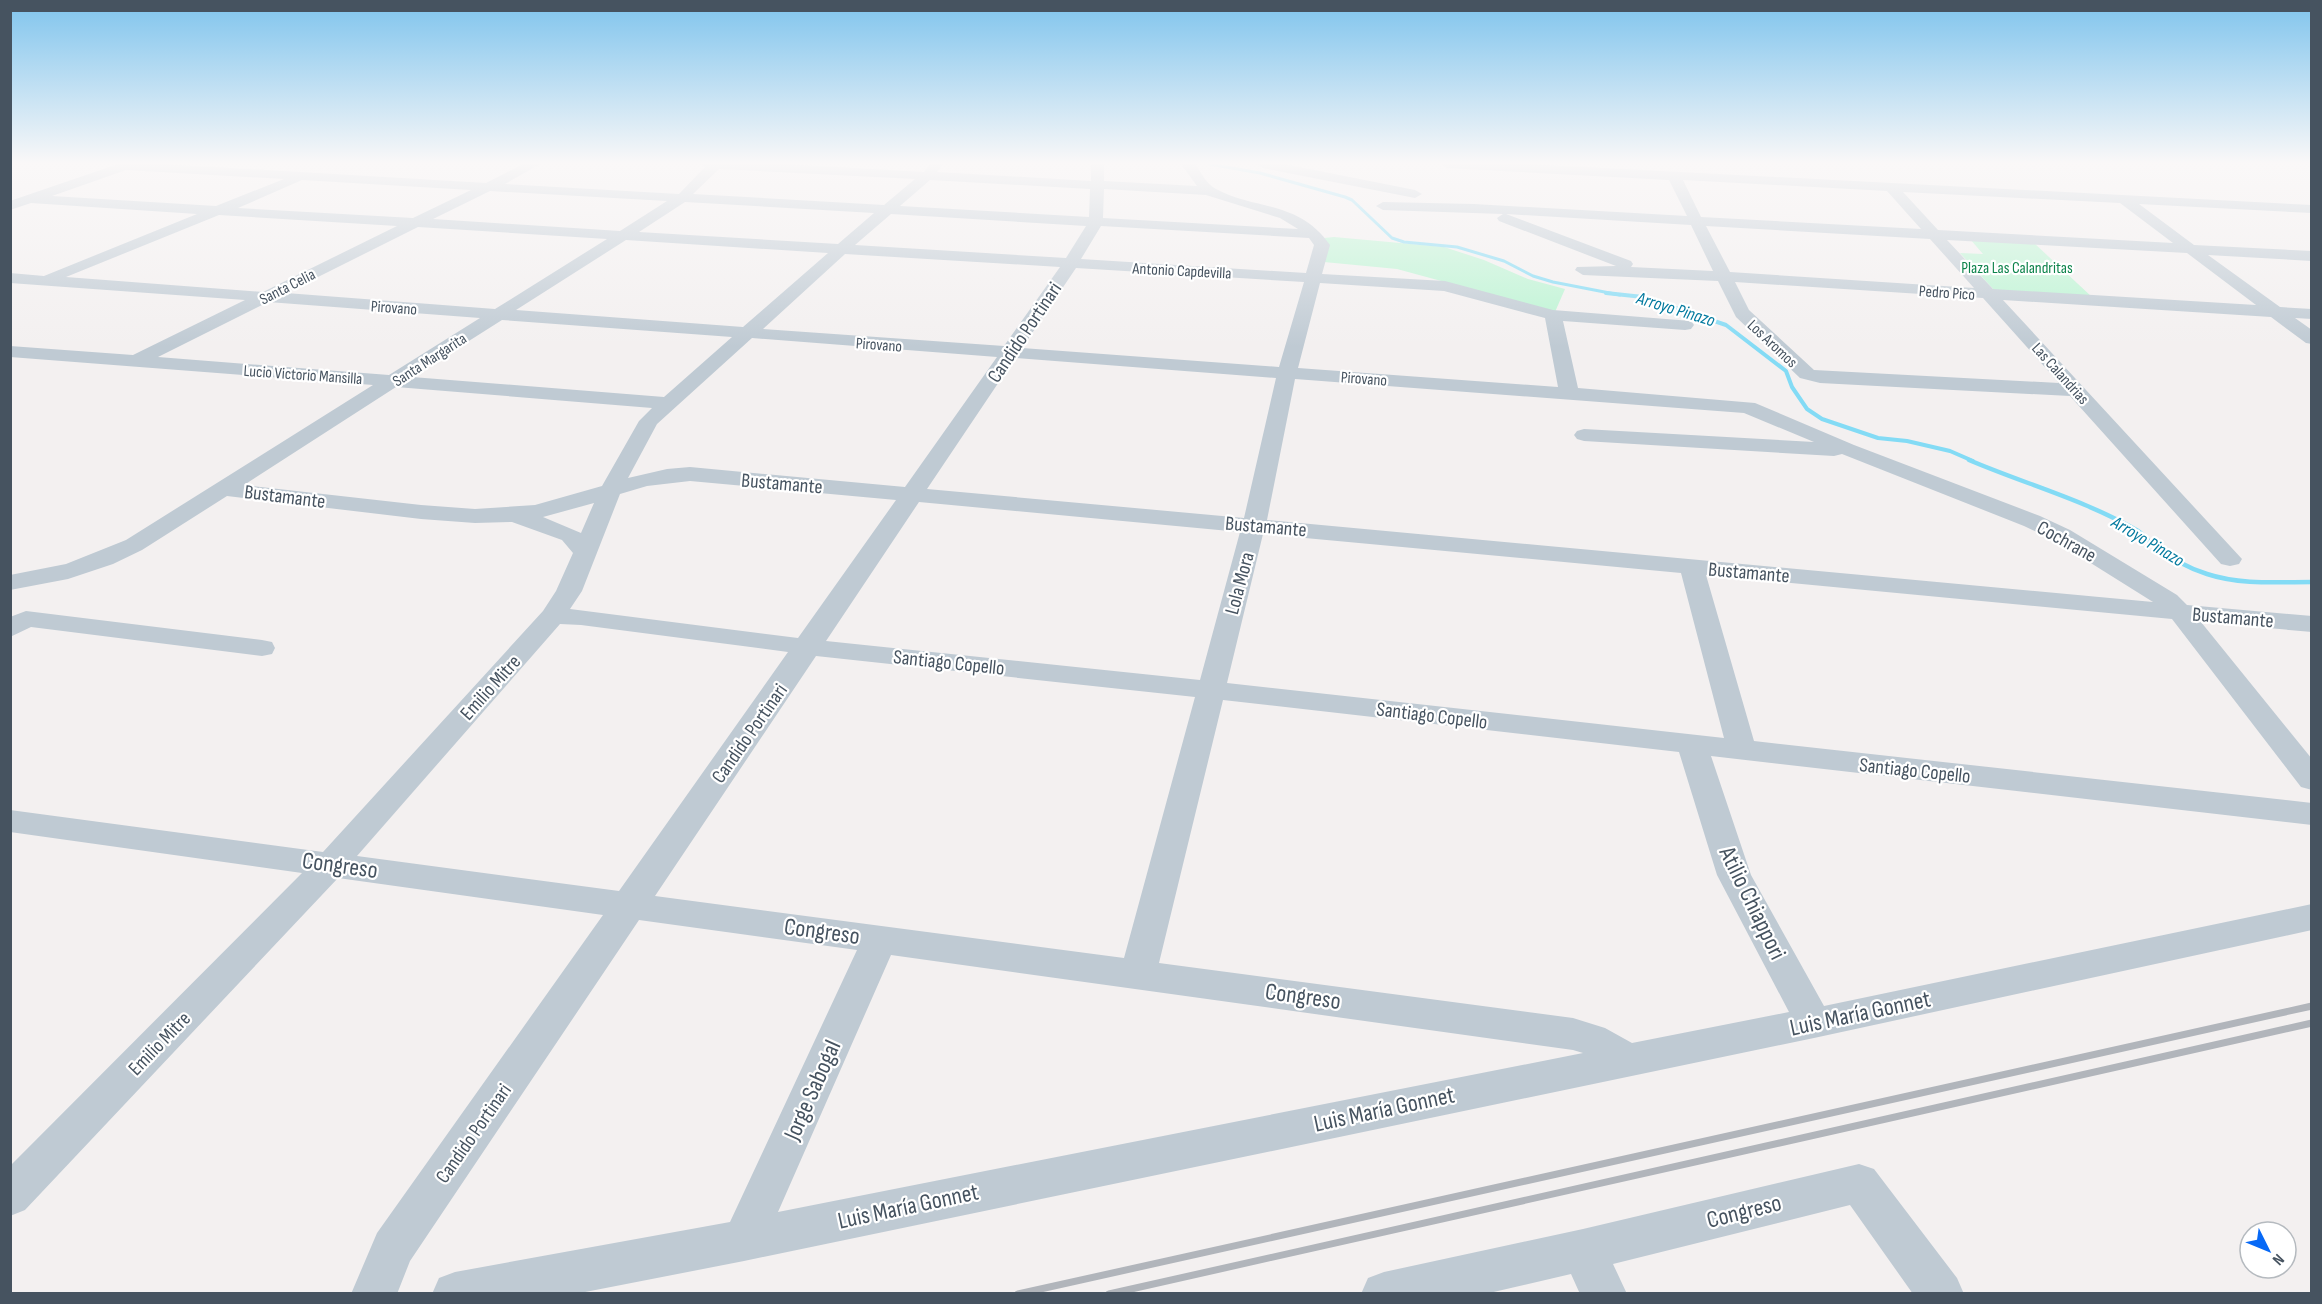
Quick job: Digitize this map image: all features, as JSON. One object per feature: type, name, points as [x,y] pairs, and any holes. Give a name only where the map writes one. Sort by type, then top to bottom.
[{"type":"street","points":[[10,294],[183,225]]},
{"type":"street","name":"Santa Celia","points":[[137,361],[410,225]]},
{"type":"street","name":"Antonio Capdevilla","points":[[461,225],[1457,288],[1517,307],[1553,315],[1685,325]]},
{"type":"street","name":"Santa Margarita","points":[[10,583],[75,571],[99,563],[134,545],[638,225]]},
{"type":"street","name":"Emilio Mitre","points":[[10,1196],[331,864],[553,616],[564,602],[611,489],[649,421],[869,225]]},
{"type":"street","name":"Candido Portinari","points":[[374,1293],[393,1248],[808,647],[910,495],[952,440],[1094,225]]},
{"type":"street","points":[[1147,225],[1311,234]]},
{"type":"street","points":[[1300,225],[1311,234]]},
{"type":"street","points":[[1519,225],[1646,272]]},
{"type":"street","name":"Los Aromos","points":[[1697,225],[1742,313],[1807,374],[2077,390]]},
{"type":"street","points":[[1761,225],[2312,256]]},
{"type":"street","name":"Las Calandrias","points":[[1926,225],[2230,560]]},
{"type":"street","points":[[2158,225],[2312,339]]},
{"type":"street","name":"Lola Mora","points":[[1138,973],[1254,525],[1287,372],[1322,245],[1311,234]]},
{"type":"street","name":"Pedro Pico","points":[[1583,270],[2312,314]]},
{"type":"street","name":"Pirovano","points":[[10,278],[1748,406]]},
{"type":"street","points":[[1553,315],[1569,393]]},
{"type":"street","name":"Lucio Victorio Mansilla","points":[[10,351],[667,403]]},
{"type":"street","name":"Cochrane","points":[[1748,406],[1847,449],[2049,529],[2168,600],[2180,612],[2312,780]]},
{"type":"street","points":[[1584,435],[1830,450],[1847,449]]},
{"type":"street","points":[[634,446],[654,462],[690,474]]},
{"type":"street","name":"Bustamante","points":[[225,489],[445,515],[513,515],[551,509],[611,489],[666,475],[690,474],[2312,624]]},
{"type":"street","points":[[513,515],[570,535],[584,551]]},
{"type":"street","points":[[1690,566],[1742,751]]},
{"type":"street","name":"Santiago Copello","points":[[553,616],[581,617],[808,647],[2312,814]]},
{"type":"street","points":[[10,629],[26,619],[262,648]]},
{"type":"street","name":"Atilio Chiappori","points":[[1692,745],[1734,875],[1814,1023]]},
{"type":"street","name":"Congreso","points":[[10,821],[1573,1034],[1592,1039],[1627,1060]]},
{"type":"street","name":"Luis María Gonnet","points":[[455,1293],[744,1240],[1814,1023],[2312,917]]},
{"type":"street","name":"Jorge Sabogal","points":[[744,1240],[880,939]]},
{"type":"street","name":"Congreso","points":[[1384,1293],[1583,1250],[1859,1183],[1941,1293]]},
{"type":"street","points":[[1583,1250],[1604,1293]]},
{"type":"green space","points":[[1324,238],[1444,247],[1484,260],[1528,279],[1565,289],[1555,312],[1397,269],[1324,262],[1328,246]]},
{"type":"green space","name":"Plaza Las Calandritas","points":[[1970,239],[2034,243],[2092,297],[1995,291],[1960,253],[1983,254]]},
{"type":"waterway","name":"Arroyo Pinazo","points":[[1378,225],[1392,238],[1404,242],[1457,247],[1504,261],[1533,276],[1553,282],[1614,294]]},
{"type":"waterway","name":"Arroyo Pinazo","points":[[1606,293],[1614,294]]},
{"type":"waterway","name":"Arroyo Pinazo","points":[[1614,294],[1643,297],[1726,325],[1786,371],[1792,387],[1807,409],[1822,419],[1878,438],[1907,441],[1950,451],[1973,461]]},
{"type":"waterway","name":"Arroyo Pinazo","points":[[1614,294],[1620,295]]},
{"type":"waterway","name":"Arroyo Pinazo","points":[[1969,460],[2076,501],[2118,520],[2140,532],[2171,557],[2200,571],[2233,580],[2312,582]]},
{"type":"railway","points":[[1018,1294],[2312,1006]]},
{"type":"railway","points":[[1109,1294],[2312,1023]]}]
